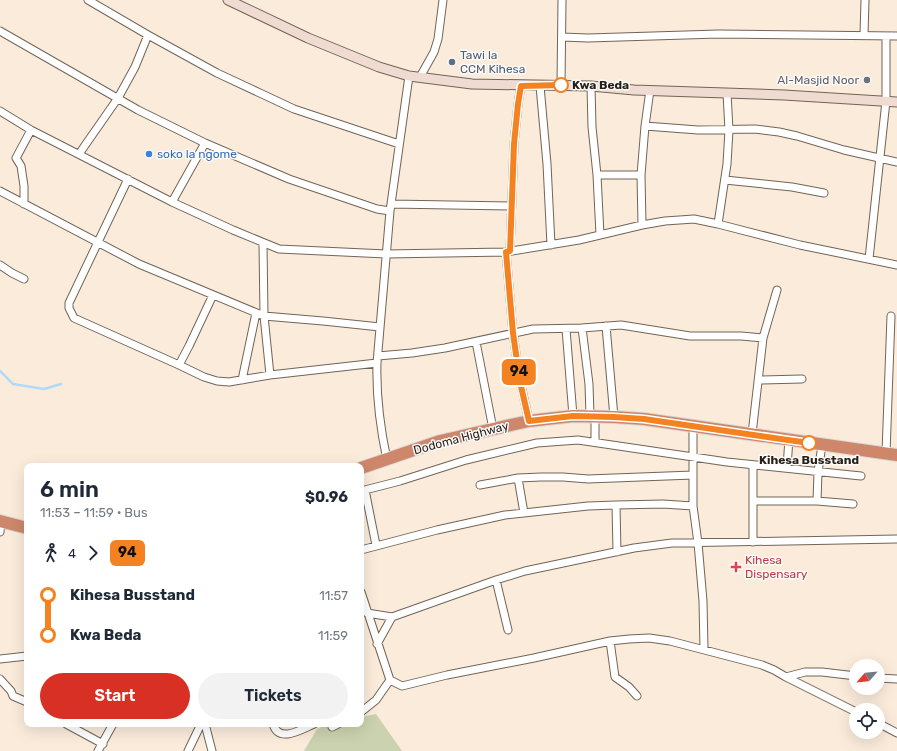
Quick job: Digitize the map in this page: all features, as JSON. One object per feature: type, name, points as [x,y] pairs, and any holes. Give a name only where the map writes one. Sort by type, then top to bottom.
[{"type":"highway","name":"Dodoma Highway","points":[[364,467],[440,441],[529,421],[573,416],[644,419],[891,454]]},
{"type":"highway","points":[[0,525],[24,528]]},
{"type":"street","points":[[88,0],[218,73],[294,109],[399,144]]},
{"type":"street","points":[[228,0],[308,38],[379,67],[409,76],[472,84],[591,86],[897,102]]},
{"type":"street","points":[[420,77],[436,46],[443,0]]},
{"type":"street","points":[[561,85],[562,0]]},
{"type":"street","points":[[864,35],[865,0]]},
{"type":"street","points":[[0,31],[144,113],[205,143],[289,179],[378,209],[511,206]]},
{"type":"street","points":[[562,37],[588,38],[718,34],[897,36]]},
{"type":"street","points":[[79,154],[118,98],[135,67],[148,35]]},
{"type":"street","points":[[869,258],[886,101],[886,36]]},
{"type":"street","points":[[387,460],[378,408],[376,386],[386,254],[399,144],[409,76]]},
{"type":"street","points":[[521,86],[516,124],[508,252],[513,333],[520,382],[529,421]]},
{"type":"street","points":[[540,86],[547,164],[551,245]]},
{"type":"street","points":[[591,86],[592,127],[597,176],[600,235]]},
{"type":"street","points":[[642,225],[641,175],[650,90]]},
{"type":"street","points":[[718,224],[725,180],[729,130],[727,93]]},
{"type":"street","points":[[0,111],[31,130],[202,217],[263,244],[279,249],[386,254],[508,252],[551,245],[642,225],[665,221],[694,219],[800,245],[869,258],[897,265]]},
{"type":"street","points":[[645,126],[698,130],[755,129],[779,132],[803,137],[844,150],[897,162]]},
{"type":"street","points":[[24,204],[21,166],[16,158],[31,130]]},
{"type":"street","points":[[172,202],[205,143]]},
{"type":"street","points":[[597,176],[641,175]]},
{"type":"street","points":[[128,180],[69,303],[68,308],[70,313],[74,318],[204,377],[217,381],[229,382],[378,360],[476,342],[533,329],[582,328],[621,325],[690,336],[741,336],[763,338]]},
{"type":"street","points":[[725,180],[792,187],[824,193]]},
{"type":"street","points":[[0,191],[139,264],[264,316],[323,320],[380,327]]},
{"type":"street","points":[[263,244],[264,316],[270,375]]},
{"type":"street","points":[[0,265],[12,274],[24,278]]},
{"type":"street","points":[[752,434],[763,338],[777,290]]},
{"type":"street","points":[[179,365],[213,295]]},
{"type":"street","points":[[242,380],[256,313]]},
{"type":"street","points":[[891,316],[891,454]]},
{"type":"street","points":[[606,326],[614,417]]},
{"type":"street","points":[[566,328],[573,416]]},
{"type":"street","points":[[582,328],[595,442]]},
{"type":"street","points":[[476,342],[493,429]]},
{"type":"street","points":[[759,380],[802,379]]},
{"type":"street","points":[[693,426],[694,506],[703,601],[704,649]]},
{"type":"street","points":[[787,468],[789,439]]},
{"type":"street","points":[[364,490],[400,481],[466,460],[537,443],[578,440],[753,465],[861,476]]},
{"type":"street","points":[[817,500],[818,472],[822,445]]},
{"type":"street","points":[[753,465],[753,542]]},
{"type":"street","points":[[480,485],[518,478],[563,477],[588,479],[693,475]]},
{"type":"street","points":[[518,478],[524,513]]},
{"type":"street","points":[[364,494],[376,545]]},
{"type":"street","points":[[754,501],[817,500],[853,504]]},
{"type":"street","points":[[364,549],[505,515],[588,506],[664,504],[694,506]]},
{"type":"street","points":[[616,505],[617,552]]},
{"type":"street","points":[[367,613],[392,617],[496,580],[564,562],[652,545],[897,539]]},
{"type":"street","points":[[496,580],[508,630]]},
{"type":"street","points":[[364,602],[390,680],[402,686],[447,675],[610,641],[650,638],[704,649],[762,665],[849,708]]},
{"type":"street","points":[[377,644],[392,617]]},
{"type":"street","points":[[610,641],[615,677],[629,687],[637,696]]},
{"type":"street","points":[[0,658],[24,656]]},
{"type":"street","points":[[786,677],[805,672],[822,672],[849,675]]},
{"type":"street","points":[[885,678],[897,679]]},
{"type":"street","points":[[0,679],[11,691],[13,696],[24,701]]},
{"type":"street","points":[[364,710],[376,700],[390,680]]},
{"type":"street","points":[[72,727],[103,744]]},
{"type":"street","points":[[98,751],[112,727]]},
{"type":"street","points":[[188,751],[200,727]]},
{"type":"street","points":[[206,727],[212,751]]},
{"type":"street","points":[[276,727],[278,732],[282,735],[287,735],[307,727]]},
{"type":"street","points":[[885,727],[897,733]]},
{"type":"green space","points":[[376,714],[402,751],[304,751],[317,729],[321,727],[364,727],[364,716]]},
{"type":"waterway","points":[[0,371],[13,384],[44,389],[61,384]]},
{"type":"bus line","name":"94","points":[[561,85],[521,86],[514,144],[510,251],[506,252],[513,333],[520,382],[529,421],[573,416],[644,419],[809,443]]},
{"type":"place","name":"Tawi la CCM Kihesa","points":[[452,62]]},
{"type":"place","name":"Al-Masjid Noor","points":[[867,80]]},
{"type":"place","name":"Kwa Beda","points":[[561,85]]},
{"type":"place","name":"soko la ngome","points":[[149,154]]},
{"type":"place","name":"Kihesa Busstand","points":[[809,443]]},
{"type":"place","name":"Kihesa Dispensary","points":[[736,567]]}]
